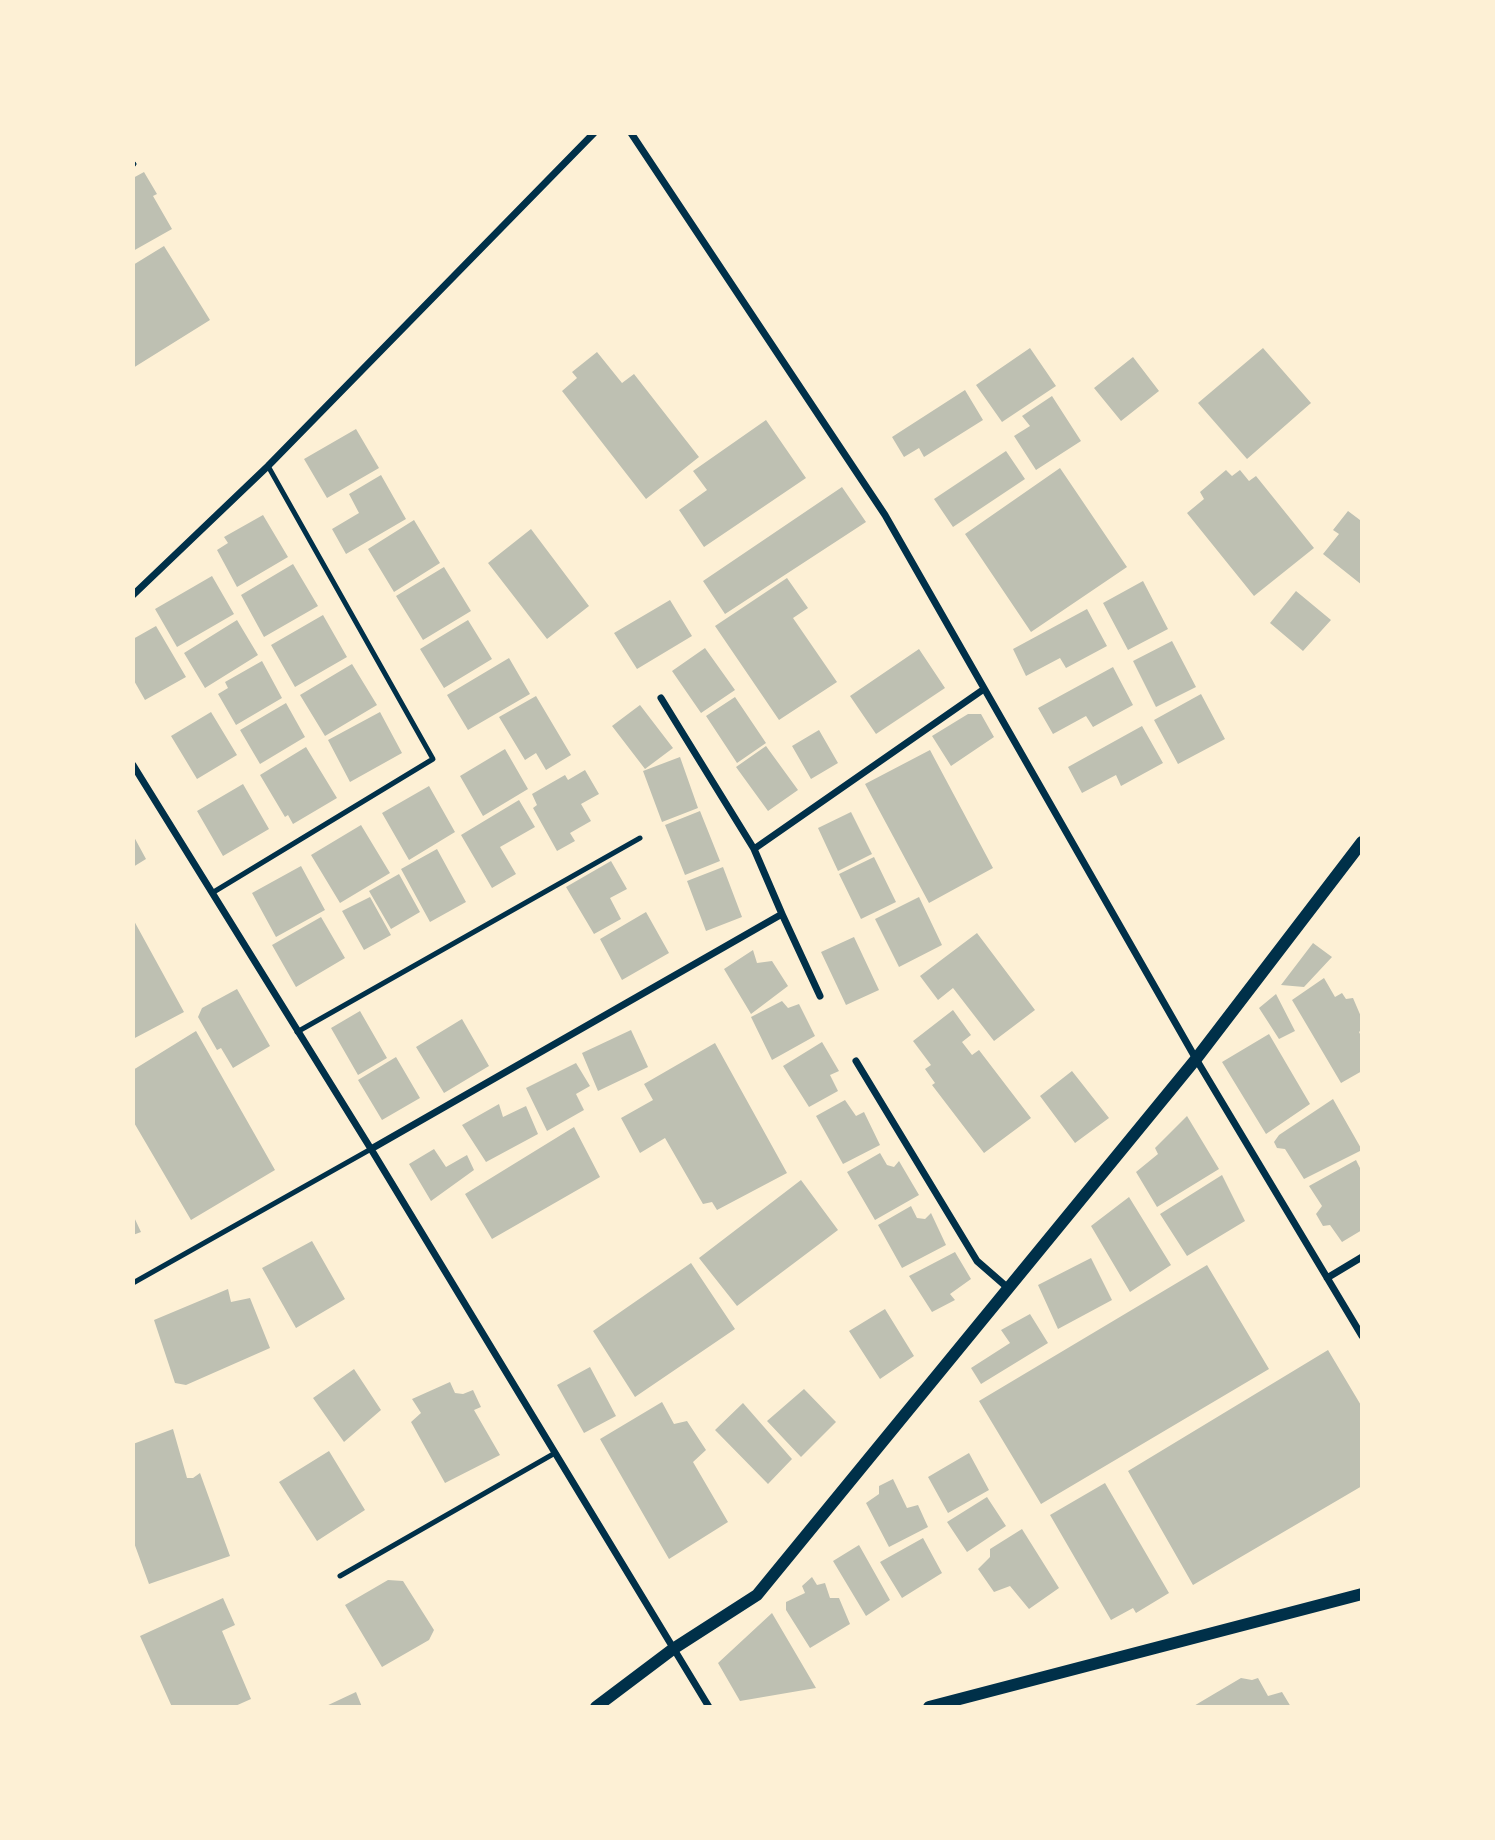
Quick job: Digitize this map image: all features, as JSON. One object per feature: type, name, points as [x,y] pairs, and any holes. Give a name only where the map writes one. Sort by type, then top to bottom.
[{"type":"street","points":[[133,595],[268,466],[594,133]]},
{"type":"street","points":[[631,133],[885,515],[1196,1059],[1362,1336]]},
{"type":"street","points":[[754,849],[984,689]]},
{"type":"street","points":[[661,698],[754,849],[820,996]]},
{"type":"street","points":[[133,765],[709,1707]]},
{"type":"street","points":[[596,1707],[673,1649],[757,1595],[1196,1059],[1362,842]]},
{"type":"street","points":[[370,1149],[782,914]]},
{"type":"street","points":[[856,1061],[977,1261],[1008,1288]]},
{"type":"street","points":[[1327,1278],[1362,1257]]},
{"type":"street","points":[[929,1707],[1362,1594]]},
{"type":"lane","points":[[212,893],[433,759],[268,466]]},
{"type":"lane","points":[[297,1032],[640,838]]},
{"type":"lane","points":[[133,1283],[370,1149]]},
{"type":"lane","points":[[340,1576],[555,1453]]},
{"type":"building","points":[[144,172],[157,194],[153,196],[172,229],[133,251],[133,178]]},
{"type":"building","points":[[164,246],[210,320],[133,368],[133,265]]},
{"type":"building","points":[[1030,348],[1056,386],[1002,422],[976,385]]},
{"type":"building","points":[[1263,348],[1311,403],[1247,459],[1198,403]]},
{"type":"building","points":[[597,352],[622,383],[634,374],[699,457],[646,499],[562,391],[577,378],[572,372]]},
{"type":"building","points":[[1133,357],[1159,391],[1121,421],[1094,388]]},
{"type":"building","points":[[965,390],[983,420],[924,457],[919,448],[904,457],[892,437]]},
{"type":"building","points":[[1052,396],[1081,441],[1036,470],[1014,436],[1030,426],[1022,416]]},
{"type":"building","points":[[766,420],[806,478],[704,547],[679,510],[707,490],[693,471]]},
{"type":"building","points":[[356,429],[379,468],[327,498],[304,459]]},
{"type":"building","points":[[1006,451],[1025,479],[953,527],[934,499]]},
{"type":"building","points":[[1060,468],[1127,567],[1031,632],[965,534]]},
{"type":"building","points":[[1226,470],[1232,476],[1240,470],[1249,481],[1256,476],[1314,548],[1254,596],[1187,513],[1204,499],[1200,492]]},
{"type":"building","points":[[381,475],[406,519],[346,554],[332,529],[359,513],[349,494]]},
{"type":"building","points":[[842,487],[866,522],[725,614],[703,581]]},
{"type":"building","points":[[1348,511],[1360,520],[1362,517],[1362,585],[1323,554],[1339,534],[1333,530]]},
{"type":"building","points":[[263,515],[288,557],[237,587],[217,550],[228,543],[224,537]]},
{"type":"building","points":[[414,520],[440,563],[394,592],[368,549]]},
{"type":"building","points":[[531,529],[589,606],[547,639],[488,563]]},
{"type":"building","points":[[293,564],[318,606],[264,637],[241,595]]},
{"type":"building","points":[[444,567],[471,611],[423,640],[396,596]]},
{"type":"building","points":[[212,576],[234,614],[177,647],[155,609]]},
{"type":"building","points":[[787,578],[808,608],[793,618],[837,682],[779,720],[715,626]]},
{"type":"building","points":[[1143,581],[1168,629],[1128,650],[1103,603]]},
{"type":"building","points":[[1296,591],[1331,620],[1303,651],[1270,623]]},
{"type":"building","points":[[670,600],[692,636],[637,669],[614,633]]},
{"type":"building","points":[[1087,609],[1107,646],[1066,668],[1060,658],[1026,676],[1013,649]]},
{"type":"building","points":[[323,615],[347,657],[295,687],[271,645]]},
{"type":"building","points":[[237,620],[258,655],[205,688],[184,653]]},
{"type":"building","points":[[468,620],[492,659],[444,688],[420,649]]},
{"type":"building","points":[[156,626],[186,677],[145,700],[133,679],[133,639]]},
{"type":"building","points":[[1172,641],[1196,687],[1156,707],[1133,661]]},
{"type":"building","points":[[705,648],[735,690],[701,713],[672,671]]},
{"type":"building","points":[[919,649],[945,688],[876,734],[850,696]]},
{"type":"building","points":[[509,658],[530,694],[468,730],[447,695]]},
{"type":"building","points":[[262,661],[282,698],[236,725],[218,694],[228,688],[225,682]]},
{"type":"building","points":[[352,664],[377,705],[325,736],[300,695]]},
{"type":"building","points":[[1113,667],[1133,705],[1093,727],[1086,716],[1053,734],[1038,708]]},
{"type":"building","points":[[1201,694],[1225,739],[1178,764],[1154,720]]},
{"type":"building","points":[[536,696],[571,755],[546,770],[536,753],[525,760],[499,717]]},
{"type":"building","points":[[735,697],[766,743],[737,763],[706,716]]},
{"type":"building","points":[[286,703],[305,737],[260,764],[240,730]]},
{"type":"building","points":[[640,705],[673,748],[645,769],[612,726]]},
{"type":"building","points":[[211,712],[237,755],[197,779],[171,736]]},
{"type":"building","points":[[380,712],[402,753],[350,782],[328,740]]},
{"type":"building","points":[[968,714],[981,714],[994,737],[951,766],[932,736]]},
{"type":"building","points":[[1142,726],[1163,763],[1121,786],[1116,775],[1082,793],[1068,767]]},
{"type":"building","points":[[819,730],[838,763],[811,779],[792,746]]},
{"type":"building","points":[[766,746],[798,790],[768,811],[736,767]]},
{"type":"building","points":[[306,747],[337,798],[293,824],[288,815],[285,817],[260,775]]},
{"type":"building","points":[[505,749],[528,789],[483,816],[460,776]]},
{"type":"building","points":[[930,750],[993,868],[929,903],[865,784]]},
{"type":"building","points":[[680,757],[698,808],[662,822],[643,771]]},
{"type":"building","points":[[585,770],[599,794],[581,804],[591,821],[570,833],[575,841],[557,851],[533,808],[537,805],[532,794],[565,775],[568,780]]},
{"type":"building","points":[[243,784],[269,829],[223,856],[197,811]]},
{"type":"building","points":[[429,786],[455,832],[409,860],[382,813]]},
{"type":"building","points":[[519,800],[535,827],[500,847],[516,874],[492,888],[461,835]]},
{"type":"building","points":[[700,811],[720,861],[685,875],[665,825]]},
{"type":"building","points":[[851,812],[872,854],[838,871],[818,828]]},
{"type":"building","points":[[361,825],[390,873],[340,903],[311,855]]},
{"type":"building","points":[[133,835],[146,859],[133,867]]},
{"type":"building","points":[[437,849],[466,902],[430,922],[401,869]]},
{"type":"building","points":[[874,857],[896,902],[861,919],[839,874]]},
{"type":"building","points":[[611,861],[627,889],[610,898],[621,919],[594,934],[566,887]]},
{"type":"building","points":[[301,866],[325,910],[276,937],[252,893]]},
{"type":"building","points":[[723,867],[742,917],[706,931],[687,881]]},
{"type":"building","points":[[399,874],[420,912],[391,929],[369,891]]},
{"type":"building","points":[[370,897],[391,935],[364,950],[342,911]]},
{"type":"building","points":[[919,897],[942,945],[899,967],[875,919]]},
{"type":"building","points":[[646,912],[669,953],[622,980],[600,939]]},
{"type":"building","points":[[321,917],[345,958],[296,987],[272,945]]},
{"type":"building","points":[[133,919],[184,1012],[133,1039]]},
{"type":"building","points":[[977,933],[1035,1010],[994,1041],[953,988],[938,1000],[920,976]]},
{"type":"building","points":[[854,937],[879,990],[846,1005],[821,952]]},
{"type":"building","points":[[1313,943],[1332,957],[1304,987],[1281,985]]},
{"type":"building","points":[[753,950],[757,963],[772,961],[788,986],[751,1014],[724,969]]},
{"type":"building","points":[[1324,978],[1335,997],[1342,993],[1346,999],[1353,998],[1362,1019],[1362,1029],[1359,1032],[1362,1038],[1362,1071],[1341,1083],[1292,1000]]},
{"type":"building","points":[[237,989],[270,1046],[233,1068],[221,1048],[217,1050],[198,1017],[202,1008]]},
{"type":"building","points":[[1276,994],[1295,1031],[1279,1039],[1259,1008]]},
{"type":"building","points":[[782,1001],[788,1008],[799,1004],[815,1036],[772,1060],[751,1017]]},
{"type":"building","points":[[953,1010],[971,1035],[962,1042],[972,1055],[979,1050],[1031,1118],[984,1153],[932,1085],[935,1083],[925,1069],[931,1065],[913,1041]]},
{"type":"building","points":[[360,1011],[387,1058],[358,1075],[331,1028]]},
{"type":"building","points":[[462,1019],[489,1066],[444,1093],[416,1047]]},
{"type":"building","points":[[631,1030],[648,1067],[598,1091],[582,1053]]},
{"type":"building","points":[[196,1031],[275,1170],[191,1220],[133,1121],[133,1070]]},
{"type":"building","points":[[1269,1034],[1310,1104],[1266,1134],[1222,1062]]},
{"type":"building","points":[[822,1042],[839,1071],[830,1075],[838,1091],[809,1107],[783,1066]]},
{"type":"building","points":[[715,1043],[787,1173],[717,1210],[712,1202],[703,1204],[665,1138],[640,1153],[621,1118],[653,1100],[644,1084]]},
{"type":"building","points":[[396,1057],[420,1098],[382,1120],[358,1080]]},
{"type":"building","points":[[576,1063],[590,1086],[576,1094],[584,1110],[547,1131],[526,1088]]},
{"type":"building","points":[[1072,1071],[1109,1118],[1075,1143],[1040,1096]]},
{"type":"building","points":[[1333,1099],[1362,1150],[1304,1179],[1285,1149],[1277,1148],[1274,1142],[1279,1135]]},
{"type":"building","points":[[845,1100],[856,1116],[864,1112],[880,1145],[843,1164],[816,1116]]},
{"type":"building","points":[[499,1104],[503,1117],[526,1106],[538,1134],[486,1162],[462,1125]]},
{"type":"building","points":[[1187,1116],[1219,1169],[1157,1207],[1136,1172],[1158,1154],[1155,1148]]},
{"type":"building","points":[[574,1127],[600,1177],[492,1239],[465,1194]]},
{"type":"building","points":[[434,1149],[446,1167],[467,1155],[474,1170],[431,1201],[409,1164]]},
{"type":"building","points":[[880,1153],[887,1165],[894,1167],[899,1161],[919,1195],[875,1220],[847,1172]]},
{"type":"building","points":[[1356,1160],[1362,1172],[1362,1230],[1342,1242],[1330,1225],[1323,1226],[1316,1214],[1322,1206],[1309,1186]]},
{"type":"building","points":[[1222,1175],[1245,1221],[1187,1256],[1160,1214]]},
{"type":"building","points":[[801,1180],[838,1230],[737,1306],[699,1258]]},
{"type":"building","points":[[1129,1197],[1171,1265],[1130,1292],[1091,1226]]},
{"type":"building","points":[[911,1206],[917,1218],[925,1219],[931,1213],[946,1245],[902,1268],[878,1225]]},
{"type":"building","points":[[133,1215],[141,1232],[133,1235]]},
{"type":"building","points":[[312,1241],[345,1299],[296,1328],[262,1268]]},
{"type":"building","points":[[955,1252],[971,1279],[950,1294],[955,1300],[932,1312],[909,1276]]},
{"type":"building","points":[[1091,1258],[1112,1300],[1058,1329],[1038,1285]]},
{"type":"building","points":[[691,1263],[735,1329],[635,1397],[593,1331]]},
{"type":"building","points":[[1207,1265],[1269,1369],[1041,1504],[979,1401]]},
{"type":"building","points":[[228,1289],[231,1302],[250,1298],[270,1348],[186,1385],[175,1383],[154,1320]]},
{"type":"building","points":[[885,1309],[914,1356],[880,1379],[849,1331]]},
{"type":"building","points":[[1030,1314],[1048,1343],[981,1384],[971,1368],[1010,1343],[1001,1330]]},
{"type":"building","points":[[1328,1350],[1362,1407],[1362,1486],[1193,1585],[1128,1471]]},
{"type":"building","points":[[590,1367],[616,1416],[584,1433],[557,1385]]},
{"type":"building","points":[[354,1369],[381,1410],[344,1442],[313,1398]]},
{"type":"building","points":[[450,1382],[455,1393],[463,1394],[473,1390],[481,1407],[474,1410],[500,1455],[445,1483],[411,1422],[421,1413],[412,1399]]},
{"type":"building","points":[[804,1389],[836,1422],[801,1457],[767,1421]]},
{"type":"building","points":[[662,1402],[674,1424],[687,1421],[706,1450],[693,1462],[728,1522],[669,1559],[600,1439]]},
{"type":"building","points":[[743,1403],[792,1459],[768,1484],[715,1430]]},
{"type":"building","points":[[173,1429],[187,1478],[193,1478],[200,1473],[230,1556],[149,1584],[133,1540],[133,1444]]},
{"type":"building","points":[[329,1451],[365,1510],[317,1541],[279,1482]]},
{"type":"building","points":[[969,1453],[989,1490],[948,1513],[928,1477]]},
{"type":"building","points":[[893,1479],[907,1508],[918,1505],[928,1527],[889,1547],[866,1503],[879,1494],[879,1486]]},
{"type":"building","points":[[1105,1483],[1169,1593],[1136,1613],[1133,1608],[1111,1620],[1050,1515]]},
{"type":"building","points":[[987,1497],[1006,1526],[967,1552],[947,1522]]},
{"type":"building","points":[[1022,1529],[1059,1588],[1029,1609],[1010,1586],[994,1592],[978,1569],[990,1557],[990,1549]]},
{"type":"building","points":[[923,1538],[942,1573],[902,1598],[880,1562]]},
{"type":"building","points":[[859,1545],[890,1600],[866,1616],[833,1561]]},
{"type":"building","points":[[812,1577],[817,1585],[825,1583],[830,1598],[839,1598],[850,1624],[810,1648],[786,1610],[786,1602],[805,1593],[802,1586]]},
{"type":"building","points":[[388,1580],[403,1581],[434,1630],[429,1640],[382,1667],[345,1605]]},
{"type":"building","points":[[223,1598],[235,1625],[222,1631],[251,1699],[233,1707],[172,1707],[140,1636]]},
{"type":"building","points":[[772,1613],[816,1688],[740,1701],[718,1663]]},
{"type":"building","points":[[1241,1678],[1258,1678],[1268,1696],[1282,1692],[1291,1707],[1192,1707]]},
{"type":"building","points":[[356,1692],[362,1707],[324,1707]]}]
